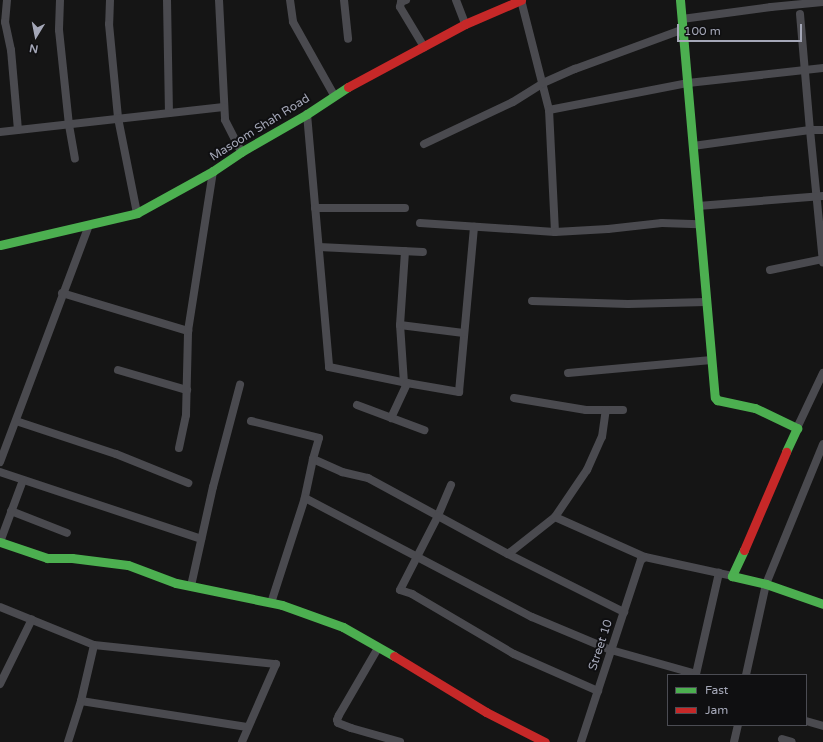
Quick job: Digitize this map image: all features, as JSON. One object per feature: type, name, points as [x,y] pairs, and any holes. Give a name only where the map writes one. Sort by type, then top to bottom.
[{"type":"street","points":[[7,0],[5,22],[11,50],[18,130]]},
{"type":"street","points":[[60,0],[59,30],[69,125],[75,158]]},
{"type":"street","points":[[110,0],[110,24],[118,118],[137,213]]},
{"type":"street","points":[[167,0],[169,113]]},
{"type":"street","points":[[219,0],[225,120],[241,152]]},
{"type":"street","points":[[290,0],[293,22],[334,95]]},
{"type":"street","points":[[344,0],[348,39]]},
{"type":"street","points":[[406,0],[401,2],[400,7],[424,47]]},
{"type":"street","points":[[456,0],[465,24]]},
{"type":"street","points":[[521,0],[549,110],[556,232]]},
{"type":"street","name":"Masoom Shah Road","points":[[0,245],[137,213],[213,171],[241,152],[307,114],[334,95],[465,24],[521,0]]},
{"type":"street","points":[[680,0],[684,29],[699,224],[715,396],[717,400],[755,408],[797,428]]},
{"type":"street","points":[[682,19],[771,6],[823,2]]},
{"type":"street","points":[[770,270],[823,260],[820,196],[810,130],[800,14]]},
{"type":"street","points":[[424,144],[513,102],[543,83],[575,69],[684,29]]},
{"type":"street","points":[[549,110],[688,83],[823,68]]},
{"type":"street","points":[[0,132],[224,107]]},
{"type":"street","points":[[307,114],[329,367],[459,392],[474,227]]},
{"type":"street","points":[[693,146],[810,130],[823,130]]},
{"type":"street","points":[[179,448],[186,415],[188,331],[213,171]]},
{"type":"street","points":[[698,206],[820,196]]},
{"type":"street","points":[[315,208],[405,208]]},
{"type":"street","points":[[420,223],[556,232],[608,229],[662,223],[699,224]]},
{"type":"street","points":[[0,462],[62,293],[89,225]]},
{"type":"street","points":[[319,247],[423,252]]},
{"type":"street","points":[[391,418],[406,383],[400,325],[405,251]]},
{"type":"street","points":[[62,293],[188,331]]},
{"type":"street","points":[[532,300],[628,304],[706,302]]},
{"type":"street","points":[[400,325],[464,333]]},
{"type":"street","points":[[568,373],[711,360]]},
{"type":"street","points":[[118,370],[187,390]]},
{"type":"street","points":[[732,576],[797,428],[823,373]]},
{"type":"street","points":[[191,586],[213,487],[240,385]]},
{"type":"street","points":[[514,398],[586,410],[623,410]]},
{"type":"street","points":[[357,405],[424,430]]},
{"type":"street","points":[[508,554],[555,517],[587,470],[602,437],[606,410]]},
{"type":"street","points":[[16,421],[116,454],[188,483]]},
{"type":"street","points":[[251,421],[319,438],[304,498],[271,603]]},
{"type":"street","points":[[746,674],[766,584],[823,444]]},
{"type":"street","points":[[313,459],[342,472],[368,478],[508,554],[624,612]]},
{"type":"street","points":[[0,472],[202,539]]},
{"type":"street","points":[[23,480],[0,542],[47,558],[72,558],[128,565],[176,583],[271,603],[315,616],[343,627],[486,712],[545,742]]},
{"type":"street","points":[[451,485],[438,516],[416,556],[400,590],[412,594],[514,654],[598,691]]},
{"type":"street","points":[[304,498],[532,617],[611,650],[695,674]]},
{"type":"street","points":[[11,512],[67,533]]},
{"type":"street","points":[[555,517],[645,557],[766,584],[823,604]]},
{"type":"street","name":"Street 10","points":[[581,742],[641,560],[645,557]]},
{"type":"street","points":[[698,674],[719,573]]},
{"type":"street","points":[[0,607],[94,645],[276,664],[247,727],[242,742]]},
{"type":"street","points":[[0,684],[32,619]]},
{"type":"street","points":[[68,742],[94,645]]},
{"type":"street","points":[[378,648],[338,715],[337,720],[338,723],[351,728],[400,742]]},
{"type":"street","points":[[80,701],[247,727]]},
{"type":"street","points":[[807,721],[823,726]]},
{"type":"street","points":[[734,742],[738,726]]},
{"type":"street","points":[[782,739],[792,742]]},
{"type":"traffic: fast","points":[[680,0],[715,397],[717,400],[755,408],[797,428],[786,452]]},
{"type":"traffic: fast","points":[[0,245],[137,213],[213,171],[241,152],[307,114],[348,87]]},
{"type":"traffic: fast","points":[[0,542],[47,558],[72,558],[128,565],[176,583],[282,605],[343,627],[394,656]]},
{"type":"traffic: fast","points":[[744,550],[732,576],[766,584],[823,604]]},
{"type":"traffic: jam","points":[[348,87],[465,24],[521,0]]},
{"type":"traffic: jam","points":[[744,550],[786,452]]},
{"type":"traffic: jam","points":[[394,656],[486,712],[545,742]]}]
